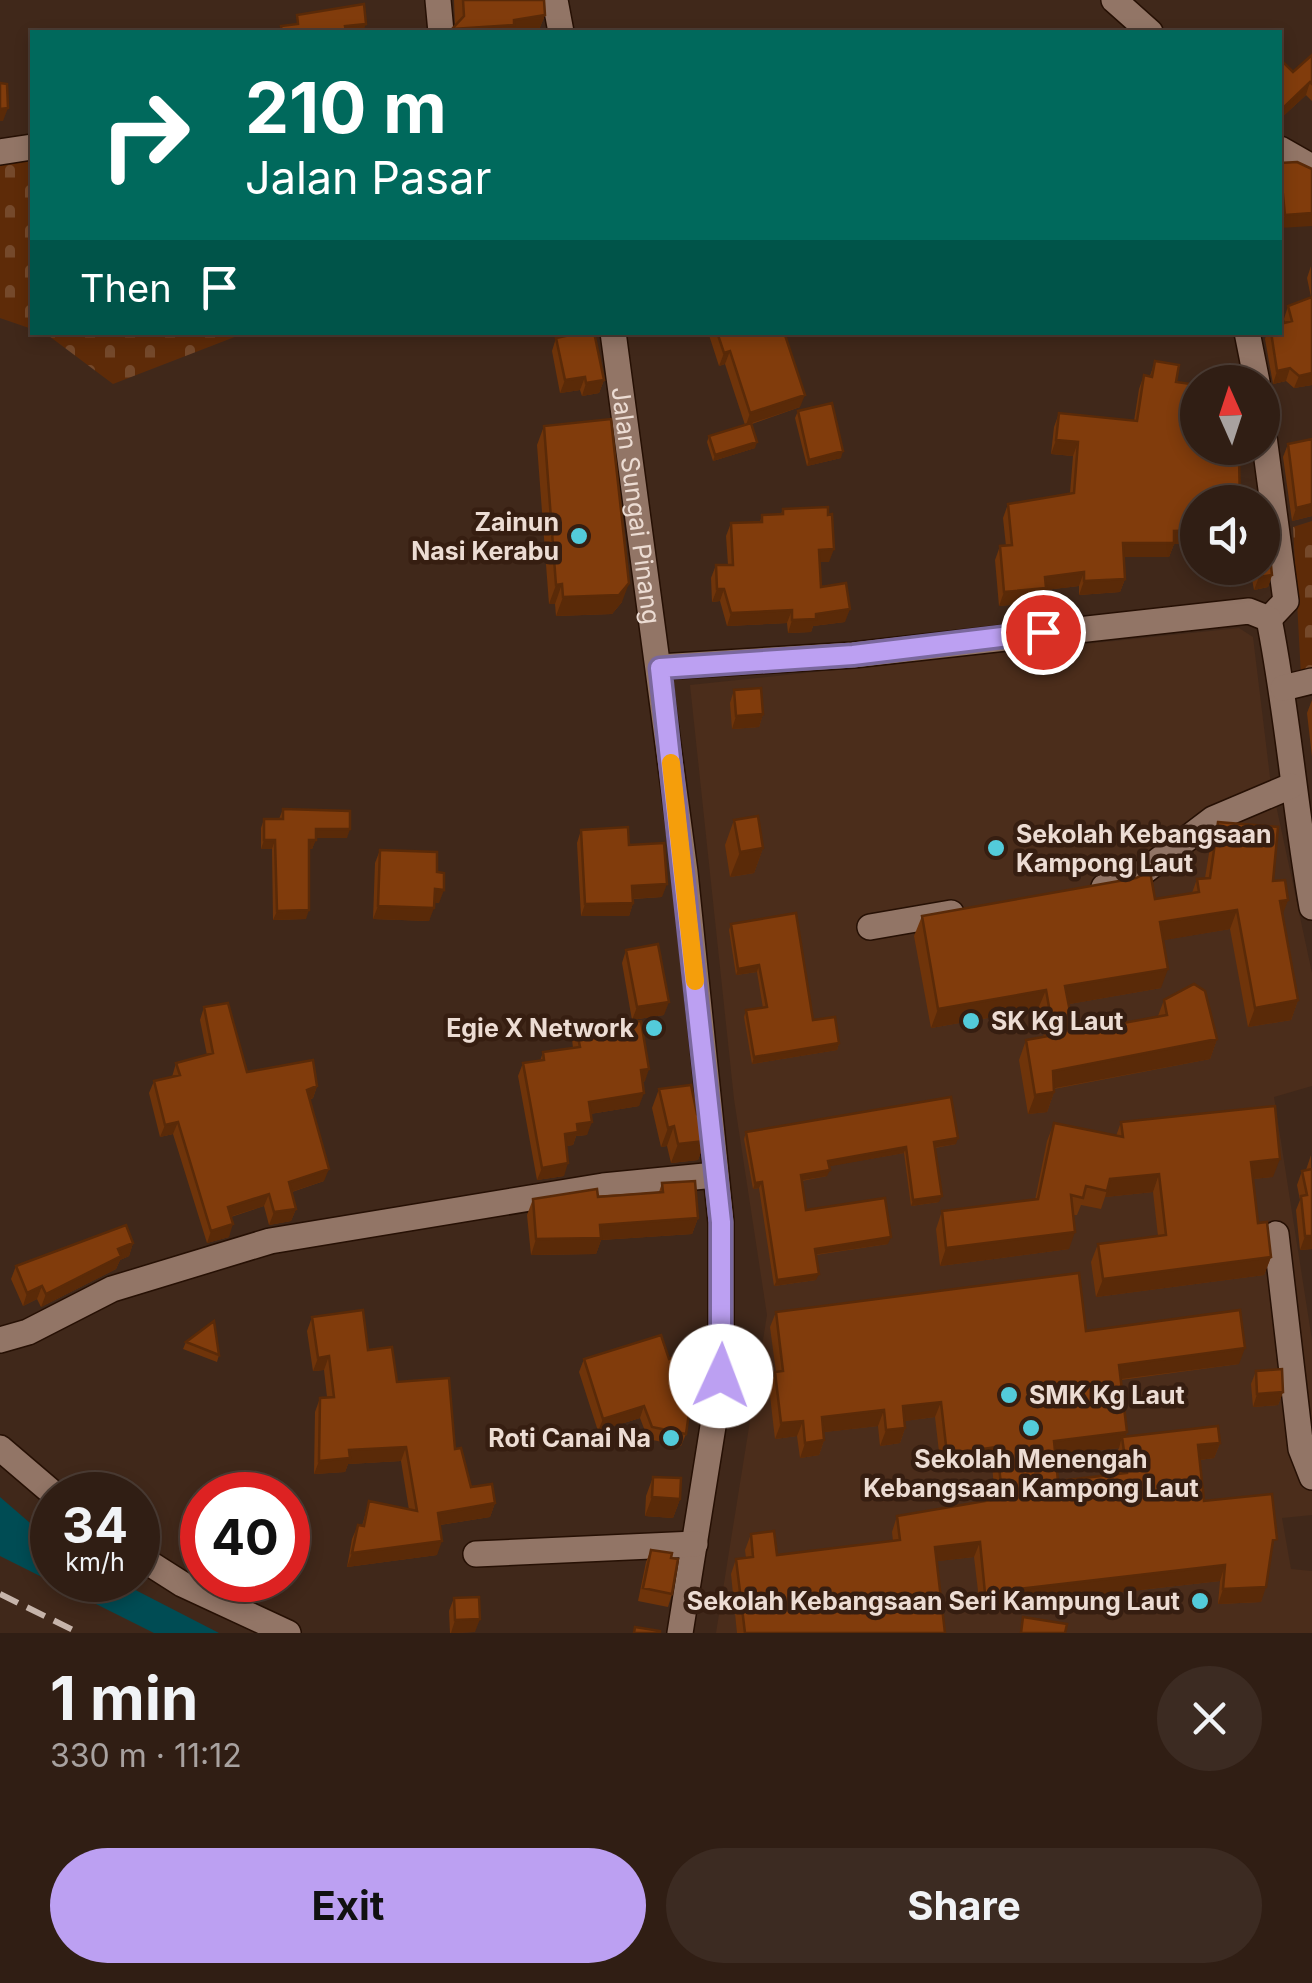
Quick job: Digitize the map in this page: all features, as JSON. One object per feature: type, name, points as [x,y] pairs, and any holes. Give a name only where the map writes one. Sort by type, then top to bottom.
[{"type":"street","points":[[438,0],[441,30]]},
{"type":"street","points":[[555,0],[561,30]]},
{"type":"street","points":[[1114,0],[1148,30]]},
{"type":"street","points":[[0,152],[30,147]]},
{"type":"street","name":"Jalan Sungai Pinang","points":[[612,335],[660,668],[724,1291],[721,1376],[680,1633]]},
{"type":"street","points":[[1248,335],[1253,365]]},
{"type":"street","points":[[1268,465],[1286,601],[1269,619]]},
{"type":"street","points":[[660,668],[853,655],[1249,611],[1269,619]]},
{"type":"street","points":[[1269,619],[1283,688],[1291,786],[1312,908]]},
{"type":"street","points":[[1283,688],[1312,681]]},
{"type":"street","points":[[1079,891],[1134,879],[1213,818],[1291,786]]},
{"type":"street","points":[[870,928],[984,908]]},
{"type":"street","points":[[0,1340],[28,1332],[112,1289],[270,1241],[603,1186],[715,1175]]},
{"type":"street","points":[[1276,1234],[1301,1449],[1312,1477]]},
{"type":"street","points":[[0,1448],[30,1474]]},
{"type":"street","points":[[476,1554],[695,1544]]},
{"type":"street","points":[[160,1570],[288,1633]]},
{"type":"shaded area","points":[[1239,628],[1253,637],[1270,777],[1312,973],[1312,1086],[1274,1097],[1312,1340],[1312,1515],[1282,1518],[1291,1569],[1312,1571],[1312,1633],[716,1633],[767,1315],[734,1099],[690,685]]},
{"type":"green space","points":[[30,157],[30,328],[0,318],[0,161]]},
{"type":"green space","points":[[48,335],[240,335],[113,384]]},
{"type":"green space","points":[[1312,521],[1312,673],[1301,676],[1293,527]]},
{"type":"water","points":[[0,1497],[30,1523],[30,1571],[0,1556]]},
{"type":"water","points":[[92,1602],[159,1602],[219,1633],[154,1633]]},
{"type":"building","points":[[463,0],[544,0],[545,15],[514,20],[514,25],[452,29],[464,16]]},
{"type":"building","points":[[364,4],[366,24],[345,26],[346,30],[282,30],[281,26],[298,24],[297,15]]},
{"type":"building","points":[[1312,55],[1312,84],[1282,109],[1282,61],[1293,72]]},
{"type":"building","points":[[0,83],[7,84],[8,108],[0,109]]},
{"type":"building","points":[[1297,162],[1312,169],[1312,213],[1285,215],[1282,163]]},
{"type":"building","points":[[1312,297],[1312,373],[1299,376],[1290,368],[1280,370],[1280,365],[1276,365],[1271,335],[1282,335],[1282,324],[1292,321],[1288,306]]},
{"type":"building","points":[[595,335],[604,380],[565,380],[556,338]]},
{"type":"building","points":[[718,335],[785,335],[805,395],[750,413],[730,351],[724,353]]},
{"type":"building","points":[[1155,361],[1179,365],[1176,382],[1180,383],[1180,465],[1239,465],[1240,485],[1180,485],[1180,531],[1174,531],[1174,543],[1123,543],[1125,579],[1084,581],[1084,572],[1045,577],[1046,588],[1004,592],[1000,546],[1012,545],[1008,504],[1074,493],[1078,442],[1056,440],[1059,413],[1137,421],[1144,375],[1152,377]]},
{"type":"building","points":[[832,403],[843,451],[809,460],[798,411]]},
{"type":"building","points":[[611,419],[629,583],[619,595],[563,597],[562,584],[556,585],[544,426]]},
{"type":"building","points":[[751,423],[757,442],[715,455],[709,436]]},
{"type":"building","points":[[1312,439],[1312,504],[1296,508],[1288,444]]},
{"type":"building","points":[[828,507],[834,549],[819,550],[821,587],[846,583],[850,609],[816,614],[816,619],[792,620],[792,610],[731,613],[724,589],[717,589],[716,565],[733,565],[731,523],[762,522],[762,515],[783,514],[783,509]]},
{"type":"building","points":[[761,688],[763,714],[736,716],[734,690]]},
{"type":"building","points":[[283,809],[350,811],[350,829],[316,829],[316,840],[309,840],[309,910],[277,911],[275,840],[264,840],[264,819],[283,819]]},
{"type":"building","points":[[758,816],[763,848],[740,852],[734,820]]},
{"type":"building","points":[[1218,822],[1278,827],[1273,881],[1285,880],[1288,900],[1280,901],[1298,1000],[1255,1008],[1237,910],[1160,922],[1168,969],[1065,986],[1074,1032],[1167,1015],[1164,1000],[1194,984],[1205,991],[1217,1039],[1053,1071],[1054,1092],[1035,1095],[1026,1040],[1054,1035],[1046,990],[938,1009],[922,916],[1136,878],[1150,871],[1155,899],[1199,892],[1197,879],[1210,878]]},
{"type":"building","points":[[628,827],[629,845],[664,843],[667,884],[632,886],[633,903],[585,904],[581,830]]},
{"type":"building","points":[[380,850],[437,852],[437,872],[444,873],[444,890],[435,889],[434,908],[378,906]]},
{"type":"building","points":[[796,913],[813,1020],[835,1017],[839,1043],[754,1057],[746,1010],[767,1007],[759,965],[738,969],[731,924]]},
{"type":"building","points":[[658,944],[669,1002],[637,1007],[626,950]]},
{"type":"building","points":[[228,1003],[247,1072],[313,1060],[317,1086],[307,1090],[329,1169],[289,1182],[296,1209],[274,1212],[269,1194],[228,1207],[233,1224],[211,1231],[178,1122],[165,1125],[154,1081],[180,1075],[176,1063],[213,1053],[204,1007]]},
{"type":"building","points":[[641,1021],[649,1069],[641,1070],[644,1093],[589,1102],[592,1122],[577,1124],[578,1132],[565,1134],[568,1163],[542,1168],[523,1063],[544,1060],[543,1052],[580,1047],[576,1026]]},
{"type":"building","points":[[691,1085],[697,1114],[702,1113],[705,1141],[678,1144],[674,1126],[668,1128],[659,1089]]},
{"type":"building","points":[[951,1097],[958,1138],[934,1142],[942,1196],[913,1200],[906,1147],[828,1161],[830,1170],[801,1175],[806,1210],[885,1198],[891,1237],[815,1249],[819,1274],[777,1280],[762,1182],[755,1183],[746,1132]]},
{"type":"building","points":[[1275,1106],[1280,1159],[1251,1162],[1258,1223],[1267,1222],[1271,1257],[1103,1279],[1098,1244],[1166,1235],[1159,1174],[1110,1179],[1107,1191],[1086,1186],[1083,1198],[1071,1195],[1075,1232],[946,1248],[942,1211],[1038,1199],[1054,1123],[1123,1137],[1121,1122]]},
{"type":"building","points":[[1312,1169],[1312,1236],[1305,1236],[1301,1196],[1307,1195],[1302,1171]]},
{"type":"building","points":[[695,1181],[698,1218],[600,1225],[601,1238],[536,1239],[533,1199],[597,1189],[598,1197],[663,1192],[662,1183]]},
{"type":"building","points":[[126,1225],[133,1243],[118,1249],[121,1256],[46,1294],[42,1286],[27,1293],[16,1266]]},
{"type":"building","points":[[1079,1273],[1086,1331],[1240,1310],[1245,1348],[1119,1365],[1127,1432],[1054,1441],[1058,1481],[1127,1473],[1122,1437],[1218,1426],[1220,1443],[1198,1445],[1204,1501],[1272,1494],[1277,1539],[1273,1540],[1266,1587],[1223,1589],[1225,1565],[985,1593],[980,1542],[935,1547],[945,1633],[745,1633],[736,1559],[753,1557],[751,1534],[774,1531],[777,1555],[900,1540],[897,1516],[997,1499],[996,1486],[1001,1485],[997,1447],[947,1454],[941,1402],[903,1406],[905,1428],[886,1430],[884,1410],[822,1417],[824,1440],[805,1443],[803,1421],[781,1423],[775,1372],[783,1371],[776,1312]]},
{"type":"building","points":[[363,1310],[368,1350],[392,1347],[397,1382],[449,1378],[455,1449],[461,1448],[471,1487],[492,1484],[495,1503],[438,1513],[442,1541],[352,1553],[358,1525],[364,1526],[369,1501],[417,1511],[406,1447],[349,1450],[350,1458],[319,1461],[320,1398],[334,1397],[329,1356],[318,1358],[312,1317]]},
{"type":"building","points":[[214,1321],[219,1355],[186,1342]]},
{"type":"building","points":[[661,1335],[669,1359],[692,1352],[696,1363],[686,1434],[652,1427],[644,1406],[603,1419],[584,1359]]},
{"type":"building","points":[[1282,1369],[1283,1392],[1257,1394],[1256,1371]]},
{"type":"building","points":[[653,1477],[681,1478],[680,1499],[652,1497]]},
{"type":"building","points":[[651,1550],[672,1553],[671,1558],[678,1559],[672,1594],[643,1588]]},
{"type":"building","points":[[479,1597],[480,1619],[455,1620],[454,1598]]},
{"type":"building","points":[[1023,1617],[1067,1624],[1065,1633],[1021,1633]]},
{"type":"building","points":[[635,1627],[660,1631],[660,1633],[634,1633]]},
{"type":"railway","points":[[0,1594],[79,1633]]},
{"type":"slow traffic","points":[[671,763],[695,981]]},
{"type":"place","name":"Zainun Nasi Kerabu","points":[[579,536]]},
{"type":"place","name":"Sekolah Kebangsaan Kampong Laut","points":[[996,848]]},
{"type":"place","name":"SK Kg Laut","points":[[971,1021]]},
{"type":"place","name":"Egie X Network","points":[[654,1028]]},
{"type":"place","name":"SMK Kg Laut","points":[[1009,1395]]},
{"type":"place","name":"Sekolah Menengah Kebangsaan Kampong Laut","points":[[1031,1428]]},
{"type":"place","name":"Roti Canai Na","points":[[671,1438]]},
{"type":"place","name":"Sekolah Kebangsaan Seri Kampung Laut","points":[[1200,1601]]},
{"type":"route","points":[[721,1376],[721,1222],[660,668],[853,655],[1043,632]]}]
